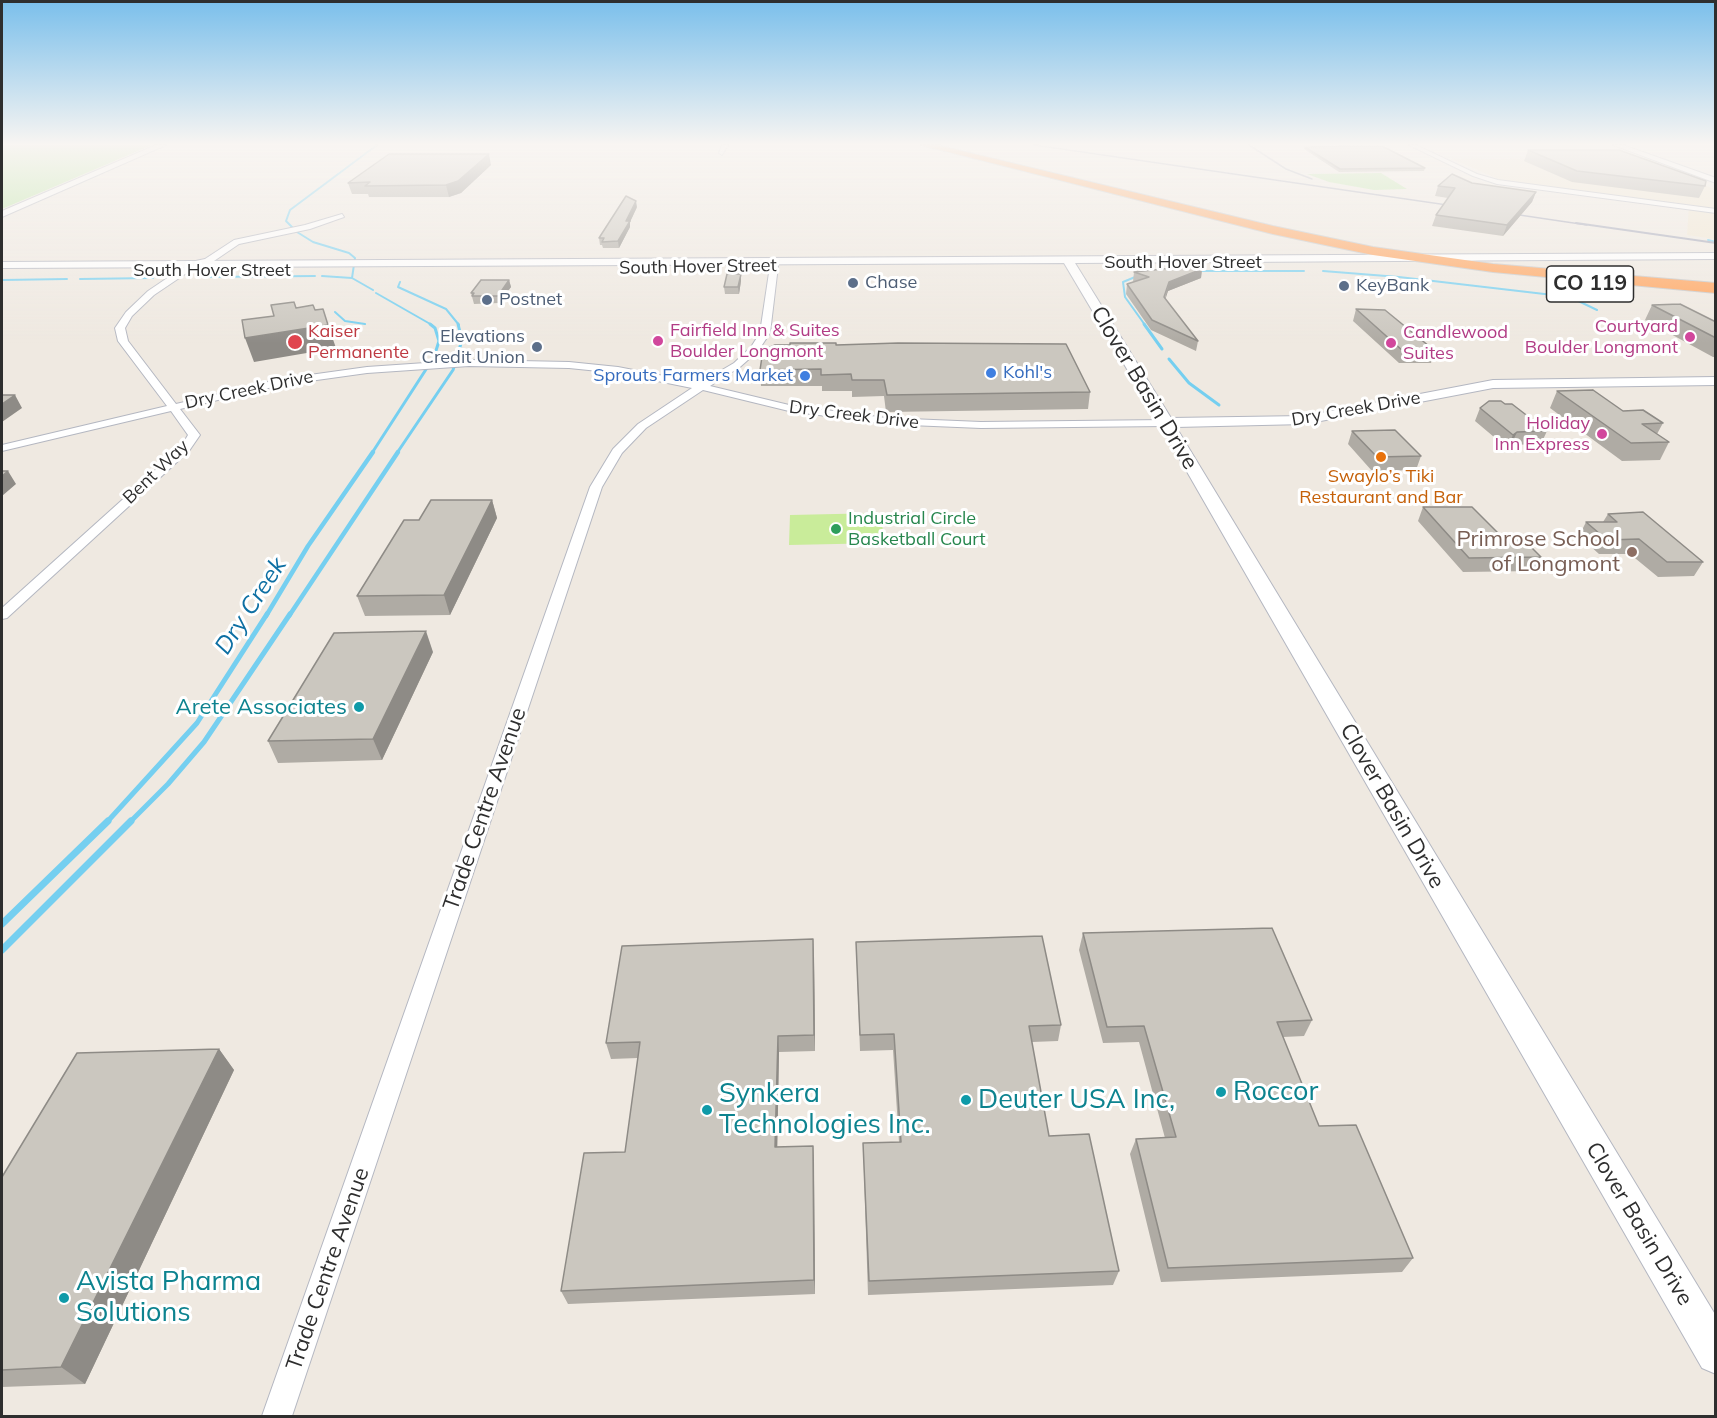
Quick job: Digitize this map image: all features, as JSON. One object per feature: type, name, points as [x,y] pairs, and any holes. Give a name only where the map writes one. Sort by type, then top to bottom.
[{"type":"highway","name":"CO 119","points":[[1176,211],[1288,239],[1488,274],[1716,294]]},
{"type":"highway","name":"CO 119","points":[[1197,211],[1345,245],[1420,258],[1554,274],[1716,288]]},
{"type":"highway","points":[[1288,239],[1301,250],[1290,257]]},
{"type":"highway","points":[[1345,245],[1384,250],[1530,258]]},
{"type":"highway","points":[[1553,257],[1531,259],[1521,263],[1533,270],[1554,274]]},
{"type":"highway","points":[[1336,261],[1488,274]]},
{"type":"main road","points":[[2,219],[12,214],[6,213]]},
{"type":"main road","name":"South Hover Street","points":[[2,265],[367,267],[1336,261],[1420,258],[1716,256]]},
{"type":"main road","name":"South Hover Street","points":[[1068,261],[1290,257],[1393,259]]},
{"type":"main road","name":"Clover Basin Drive","points":[[1068,261],[1716,1354]]},
{"type":"main road","name":"South Hover Street","points":[[2,272],[190,267]]},
{"type":"main road","name":"Dry Creek Drive","points":[[1166,423],[1305,420],[1493,384],[1716,381]]},
{"type":"street","name":"Bent Way","points":[[305,226],[331,215]]},
{"type":"street","name":"Bent Way","points":[[2,615],[185,449],[194,435],[123,341],[120,328],[129,314],[147,296],[190,267],[208,261],[243,239],[342,216]]},
{"type":"street","name":"Trade Centre Avenue","points":[[278,1416],[596,487],[612,458],[635,432],[662,411],[742,362],[761,340],[766,326],[774,263]]},
{"type":"street","name":"Dry Creek Drive","points":[[2,448],[288,380],[420,365],[513,362],[594,367],[637,373],[789,408],[886,421],[970,425],[1166,423]]},
{"type":"shaded area","points":[[1689,211],[1715,211],[1715,239],[1687,235]]},
{"type":"green space","name":"Industrial Circle Basketball Court","points":[[881,513],[884,543],[789,545],[790,515]]},
{"type":"building","points":[[616,211],[631,211],[626,221],[630,221],[618,241],[602,242],[604,238],[599,238]]},
{"type":"building","points":[[1439,211],[1519,211],[1507,225],[1436,215]]},
{"type":"building","points":[[1201,265],[1202,269],[1169,282],[1164,297],[1198,341],[1152,320],[1127,284],[1149,277],[1134,272]]},
{"type":"building","points":[[727,274],[741,274],[738,287],[724,287]]},
{"type":"building","points":[[481,280],[509,280],[498,296],[472,296],[474,293],[471,293]]},
{"type":"building","points":[[294,302],[296,308],[313,305],[315,310],[323,309],[328,325],[245,338],[242,320],[274,316],[271,305]]},
{"type":"building","points":[[1680,304],[1716,322],[1716,338],[1652,305]]},
{"type":"building","points":[[1356,309],[1385,310],[1435,351],[1403,351]]},
{"type":"building","points":[[790,343],[836,343],[836,345],[1066,344],[1090,392],[887,395],[884,380],[852,380],[851,374],[821,375],[821,369],[760,370],[763,350],[775,345],[790,345]]},
{"type":"building","points":[[1593,390],[1623,411],[1643,410],[1663,423],[1642,424],[1669,442],[1631,443],[1557,391]]},
{"type":"building","points":[[2,395],[15,395],[2,404]]},
{"type":"building","points":[[1489,401],[1512,404],[1547,431],[1517,432],[1513,435],[1480,408]]},
{"type":"building","points":[[1395,430],[1421,456],[1377,457],[1352,431]]},
{"type":"building","points":[[431,500],[492,500],[444,595],[357,596],[404,520],[419,520]]},
{"type":"building","points":[[1423,507],[1472,507],[1505,540],[1523,539],[1541,557],[1469,558]]},
{"type":"building","points":[[1643,512],[1703,562],[1667,562],[1639,539],[1607,540],[1586,522],[1617,522],[1608,514]]},
{"type":"building","name":"Arete Associates","points":[[426,631],[373,739],[268,741],[334,633]]},
{"type":"building","name":"Roccor","points":[[1272,928],[1312,1020],[1277,1022],[1319,1126],[1356,1125],[1413,1258],[1168,1268],[1136,1139],[1176,1137],[1144,1026],[1107,1027],[1083,933]]},
{"type":"building","name":"Deuter USA Inc,","points":[[1042,936],[1061,1025],[1029,1026],[1049,1136],[1089,1134],[1119,1271],[869,1281],[863,1143],[901,1142],[894,1034],[860,1035],[856,942]]},
{"type":"building","name":"Synkera Technologies Inc.","points":[[813,939],[814,1035],[778,1036],[775,1147],[813,1146],[814,1280],[561,1291],[584,1153],[625,1152],[640,1042],[606,1043],[622,946]]},
{"type":"building","name":"Avista Pharma Solutions","points":[[219,1049],[61,1367],[2,1370],[2,1177],[77,1053]]},
{"type":"waterway","name":"Dry Creek","points":[[290,211],[286,221],[297,232],[313,242],[349,253],[355,258],[352,278]]},
{"type":"waterway","points":[[1708,240],[1716,242]]},
{"type":"waterway","points":[[1197,271],[1304,271]]},
{"type":"waterway","points":[[1323,271],[1399,277],[1570,297],[1597,310]]},
{"type":"waterway","points":[[1140,275],[1123,282],[1125,297],[1145,325]]},
{"type":"waterway","points":[[203,277],[315,276]]},
{"type":"waterway","points":[[322,276],[352,278]]},
{"type":"waterway","points":[[80,279],[153,278]]},
{"type":"waterway","name":"Dry Creek","points":[[352,278],[373,290]]},
{"type":"waterway","points":[[2,280],[67,279]]},
{"type":"waterway","points":[[400,282],[398,287],[446,309],[459,325]]},
{"type":"waterway","name":"Dry Creek","points":[[376,293],[432,325]]},
{"type":"waterway","points":[[335,312],[345,321],[365,324]]},
{"type":"waterway","name":"Dry Creek","points":[[372,453],[434,357],[439,341],[435,328],[430,324]]},
{"type":"waterway","points":[[397,453],[453,370],[462,340],[458,324]]},
{"type":"waterway","points":[[1144,324],[1162,349]]},
{"type":"waterway","points":[[1169,359],[1189,383],[1219,405]]},
{"type":"waterway","name":"Dry Creek","points":[[266,616],[308,546],[373,452]]},
{"type":"waterway","points":[[289,616],[398,452]]},
{"type":"waterway","name":"Dry Creek","points":[[107,822],[197,723],[267,614]]},
{"type":"waterway","points":[[2,950],[168,784],[204,742],[290,614]]},
{"type":"waterway","name":"Dry Creek","points":[[2,924],[107,822]]},
{"type":"railway","points":[[1506,213],[1587,225]]},
{"type":"railway","points":[[1576,223],[1716,243]]},
{"type":"place","name":"Chase","points":[[853,283]]},
{"type":"place","name":"KeyBank","points":[[1344,286]]},
{"type":"place","name":"Postnet","points":[[487,300]]},
{"type":"place","name":"Courtyard Boulder Longmont","points":[[1690,337]]},
{"type":"place","name":"Fairfield Inn & Suites Boulder Longmont","points":[[658,341]]},
{"type":"place","name":"Kaiser Permanente","points":[[295,342]]},
{"type":"place","name":"Candlewood Suites","points":[[1391,343]]},
{"type":"place","name":"Elevations Credit Union","points":[[537,347]]},
{"type":"place","name":"Kohl's","points":[[991,373]]},
{"type":"place","name":"Sprouts Farmers Market","points":[[805,376]]},
{"type":"place","name":"Holiday Inn Express","points":[[1602,434]]},
{"type":"place","name":"Swaylo’s Tiki Restaurant and Bar","points":[[1381,457]]},
{"type":"place","name":"Industrial Circle Basketball Court","points":[[836,529]]},
{"type":"place","name":"Primrose School of Longmont","points":[[1632,552]]},
{"type":"place","name":"Arete Associates","points":[[359,707]]},
{"type":"place","name":"Roccor","points":[[1221,1092]]},
{"type":"place","name":"Deuter USA Inc,","points":[[966,1100]]},
{"type":"place","name":"Synkera Technologies Inc.","points":[[707,1110]]},
{"type":"place","name":"Avista Pharma Solutions","points":[[64,1298]]}]
